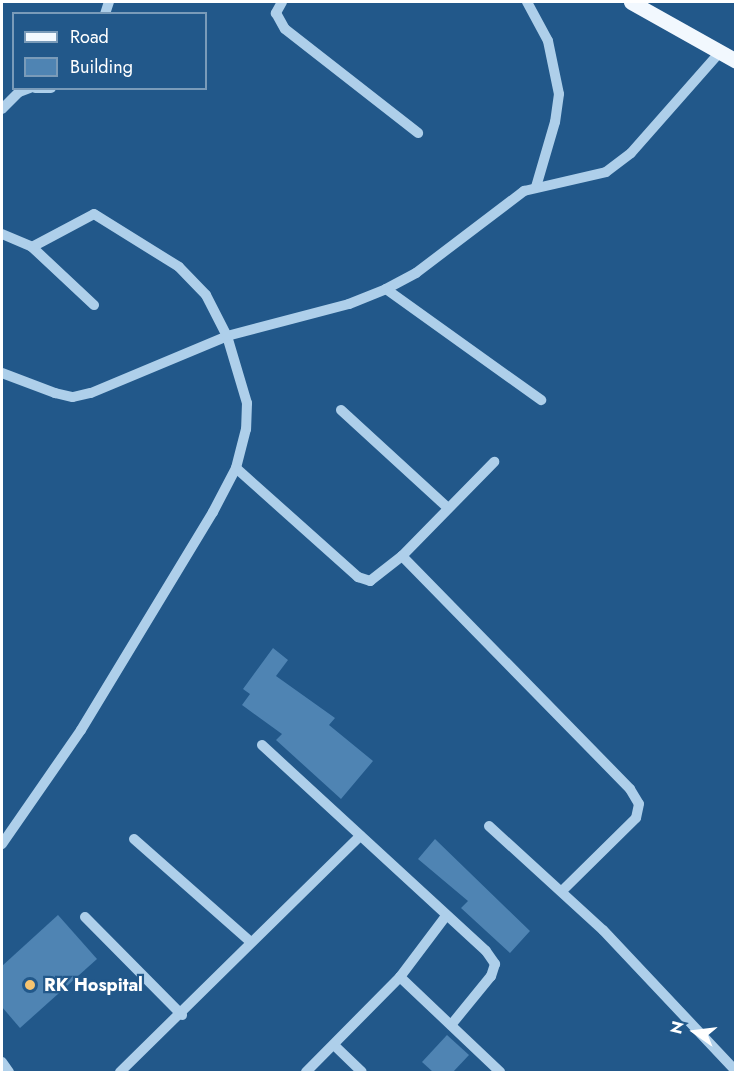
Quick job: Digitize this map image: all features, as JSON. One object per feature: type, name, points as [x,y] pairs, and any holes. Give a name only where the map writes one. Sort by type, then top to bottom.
[{"type":"main road","points":[[631,2],[735,61]]},
{"type":"street","points":[[282,2],[276,13],[285,29],[418,133]]},
{"type":"street","points":[[527,2],[548,41],[559,94],[555,122],[536,187]]},
{"type":"street","points":[[2,373],[73,397],[143,375],[227,336],[349,304],[386,289],[416,273],[505,203],[536,187],[580,181],[606,172],[631,153],[720,52]]},
{"type":"street","points":[[2,109],[25,90]]},
{"type":"street","points":[[2,844],[81,730],[236,468],[246,429],[247,403],[227,336],[193,278],[103,218],[86,216],[32,247]]},
{"type":"street","points":[[2,234],[32,247],[94,305]]},
{"type":"street","points":[[386,289],[541,400]]},
{"type":"street","points":[[341,410],[448,508]]},
{"type":"street","points":[[236,468],[358,577],[370,581],[402,556],[494,462]]},
{"type":"street","points":[[402,556],[630,789],[639,804],[636,818],[562,891]]},
{"type":"street","points":[[262,745],[486,951],[495,964],[492,976],[451,1025]]},
{"type":"street","points":[[489,825],[562,891],[735,1071]]},
{"type":"street","points":[[120,1072],[182,1016],[251,942],[360,836]]},
{"type":"street","points":[[134,839],[251,942]]},
{"type":"street","points":[[306,1072],[335,1046],[400,976],[446,916]]},
{"type":"street","points":[[85,917],[182,1016]]},
{"type":"street","points":[[400,976],[500,1072]]},
{"type":"street","points":[[335,1046],[362,1072]]},
{"type":"street","points":[[2,1062],[9,1072]]},
{"type":"building","points":[[273,648],[288,660],[276,676],[335,718],[329,725],[373,761],[341,799],[276,740],[282,734],[242,705],[250,694],[243,689]]},
{"type":"building","points":[[435,839],[530,931],[510,953],[461,908],[468,901],[418,859]]},
{"type":"building","points":[[58,915],[97,959],[20,1028],[2,1007],[2,966]]},
{"type":"building","points":[[447,1035],[469,1055],[453,1072],[433,1072],[422,1062]]},
{"type":"place","name":"RK Hospital","points":[[30,985]]}]
